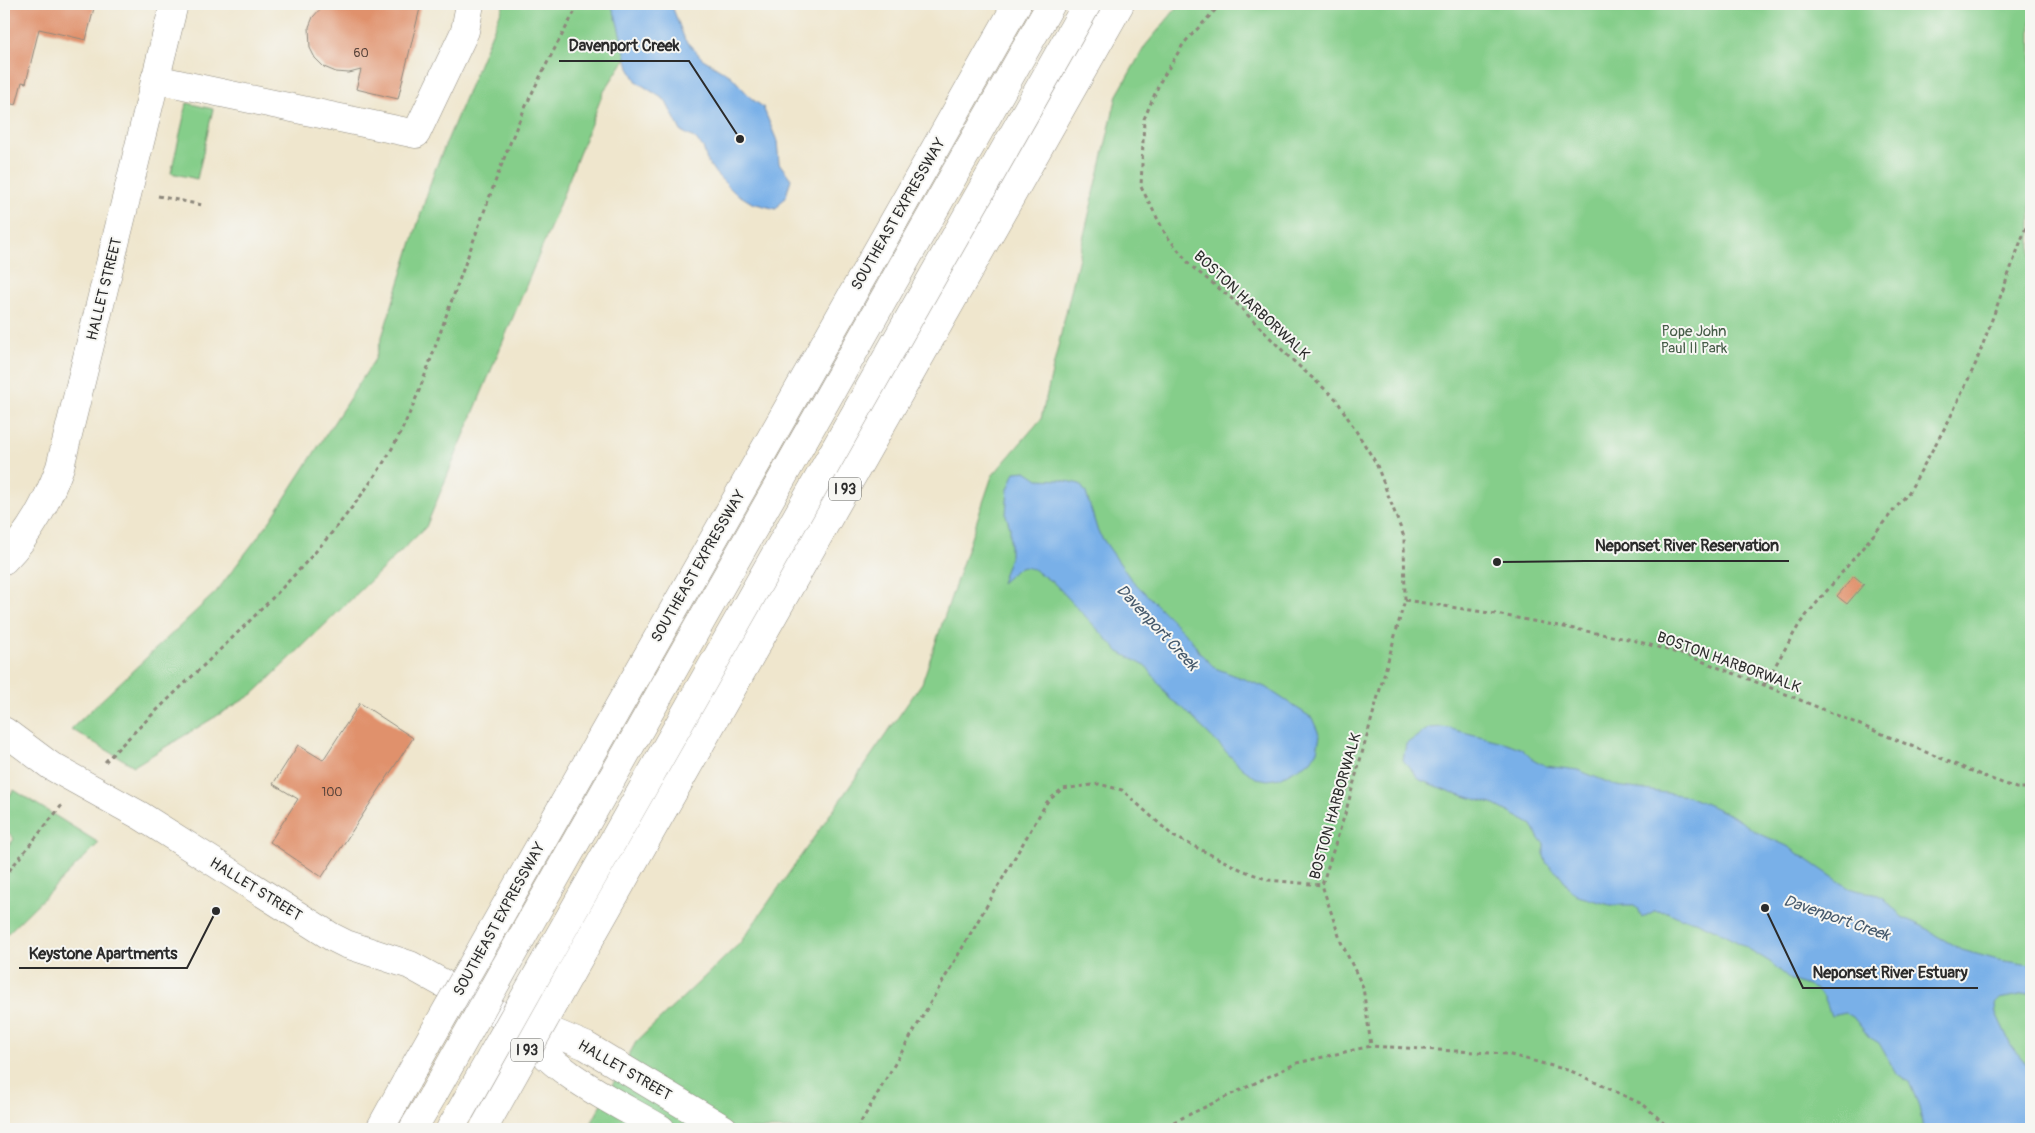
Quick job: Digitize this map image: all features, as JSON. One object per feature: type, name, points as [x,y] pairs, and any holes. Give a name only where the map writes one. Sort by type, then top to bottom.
[{"type":"main road","name":"HALLET STREET","points":[[4,560],[32,525],[51,490],[60,467],[174,4]]},
{"type":"main road","points":[[155,79],[416,134],[465,31],[470,4]]},
{"type":"main road","name":"SOUTHEAST EXPRESSWAY","points":[[380,1129],[1017,4]]},
{"type":"main road","points":[[413,1129],[1051,4]]},
{"type":"main road","name":"I 93","points":[[455,1120],[1087,4]]},
{"type":"main road","name":"I 93","points":[[484,1128],[1120,4]]},
{"type":"main road","name":"HALLET STREET","points":[[4,731],[51,766],[141,816],[332,937],[346,944],[410,965],[520,1026],[555,1033],[586,1046],[724,1129]]},
{"type":"main road","name":"HALLET STREET","points":[[520,1026],[530,1040],[552,1062],[661,1129]]},
{"type":"path","points":[[110,757],[300,569],[346,513],[382,464],[403,426],[416,395],[518,126],[553,51],[579,4]]},
{"type":"path","name":"BOSTON HARBORWALK","points":[[1221,4],[1184,43],[1160,82],[1144,119],[1141,187],[1166,235],[1191,266],[1231,298],[1290,358],[1336,399],[1376,463],[1404,536],[1405,600],[1345,814],[1322,885],[1341,942],[1363,987],[1371,1046]]},
{"type":"path","points":[[129,190],[202,205]]},
{"type":"path","points":[[1764,685],[1800,623],[1909,492],[1949,420],[1976,363],[2031,216]]},
{"type":"path","name":"BOSTON HARBORWALK","points":[[1405,600],[1496,614],[1633,640],[1692,657],[1986,777],[2016,788],[2031,788]]},
{"type":"path","points":[[857,1129],[1047,802],[1062,789],[1100,784],[1122,790],[1173,836],[1242,870],[1268,880],[1322,885]]},
{"type":"path","points":[[4,877],[58,810]]},
{"type":"path","points":[[1159,1129],[1297,1064],[1371,1046],[1507,1054],[1571,1071],[1644,1105],[1670,1129]]},
{"type":"green space","points":[[504,4],[661,4],[603,93],[548,233],[426,527],[253,694],[134,766],[71,729],[216,592],[270,521],[375,359],[434,172]]},
{"type":"green space","name":"Pope John Paul II Park","points":[[1180,4],[2031,4],[2031,1129],[588,1129],[636,1042],[740,943],[922,683],[992,476],[1041,419],[1117,95],[1145,46]]},
{"type":"green space","points":[[187,103],[213,109],[197,179],[171,173]]},
{"type":"green space","points":[[14,790],[99,843],[4,937],[4,852],[14,839],[4,827],[4,803]]},
{"type":"water","points":[[611,4],[672,6],[685,40],[703,59],[731,76],[752,99],[763,107],[777,141],[779,163],[791,179],[786,196],[776,209],[752,203],[734,192],[716,174],[707,161],[703,147],[694,138],[681,131],[665,100],[637,82],[629,68]]},
{"type":"water","points":[[1026,471],[1038,479],[1061,480],[1080,484],[1086,493],[1098,532],[1130,578],[1191,639],[1200,653],[1215,668],[1265,687],[1312,718],[1320,736],[1317,751],[1311,761],[1280,778],[1268,780],[1256,778],[1242,768],[1183,708],[1170,699],[1147,667],[1119,652],[1055,584],[1033,569],[1024,567],[1017,569],[1001,583],[1010,557],[1010,528],[1006,515],[1008,489],[1015,472]]},
{"type":"water","points":[[1443,727],[1507,743],[1522,749],[1531,758],[1546,766],[1578,770],[1617,786],[1687,796],[1702,802],[1733,816],[1758,833],[1787,846],[1849,888],[1874,893],[1884,898],[1902,917],[1924,927],[1962,950],[1998,960],[2031,965],[2031,993],[2000,999],[1995,1004],[1996,1013],[2011,1045],[2031,1070],[2031,1129],[1923,1129],[1919,1106],[1909,1082],[1896,1073],[1879,1043],[1869,1037],[1853,1017],[1846,1013],[1831,1016],[1824,997],[1815,989],[1791,980],[1770,962],[1724,934],[1696,921],[1680,918],[1668,912],[1654,911],[1642,918],[1638,908],[1634,905],[1610,905],[1578,896],[1571,891],[1561,876],[1547,864],[1544,856],[1544,843],[1539,839],[1532,825],[1495,805],[1451,792],[1420,780],[1403,760],[1406,744],[1429,728]]},
{"type":"building","points":[[4,4],[95,4],[86,40],[39,29],[26,83],[22,82],[16,105],[4,102]]},
{"type":"building","points":[[303,4],[421,4],[398,99],[356,89],[361,70],[349,73],[336,72],[324,67],[315,58],[310,48],[309,27],[313,17],[320,9]]},
{"type":"building","points":[[1854,576],[1864,584],[1847,604],[1837,596]]},
{"type":"building","points":[[360,703],[413,738],[322,877],[270,842],[298,799],[273,784],[298,745],[323,760]]},
{"type":"place","name":"Davenport Creek","points":[[740,139]]},
{"type":"place","name":"Neponset River Reservation","points":[[1497,562]]},
{"type":"place","name":"Neponset River Estuary","points":[[1765,908]]},
{"type":"place","name":"Keystone Apartments","points":[[216,911]]}]
